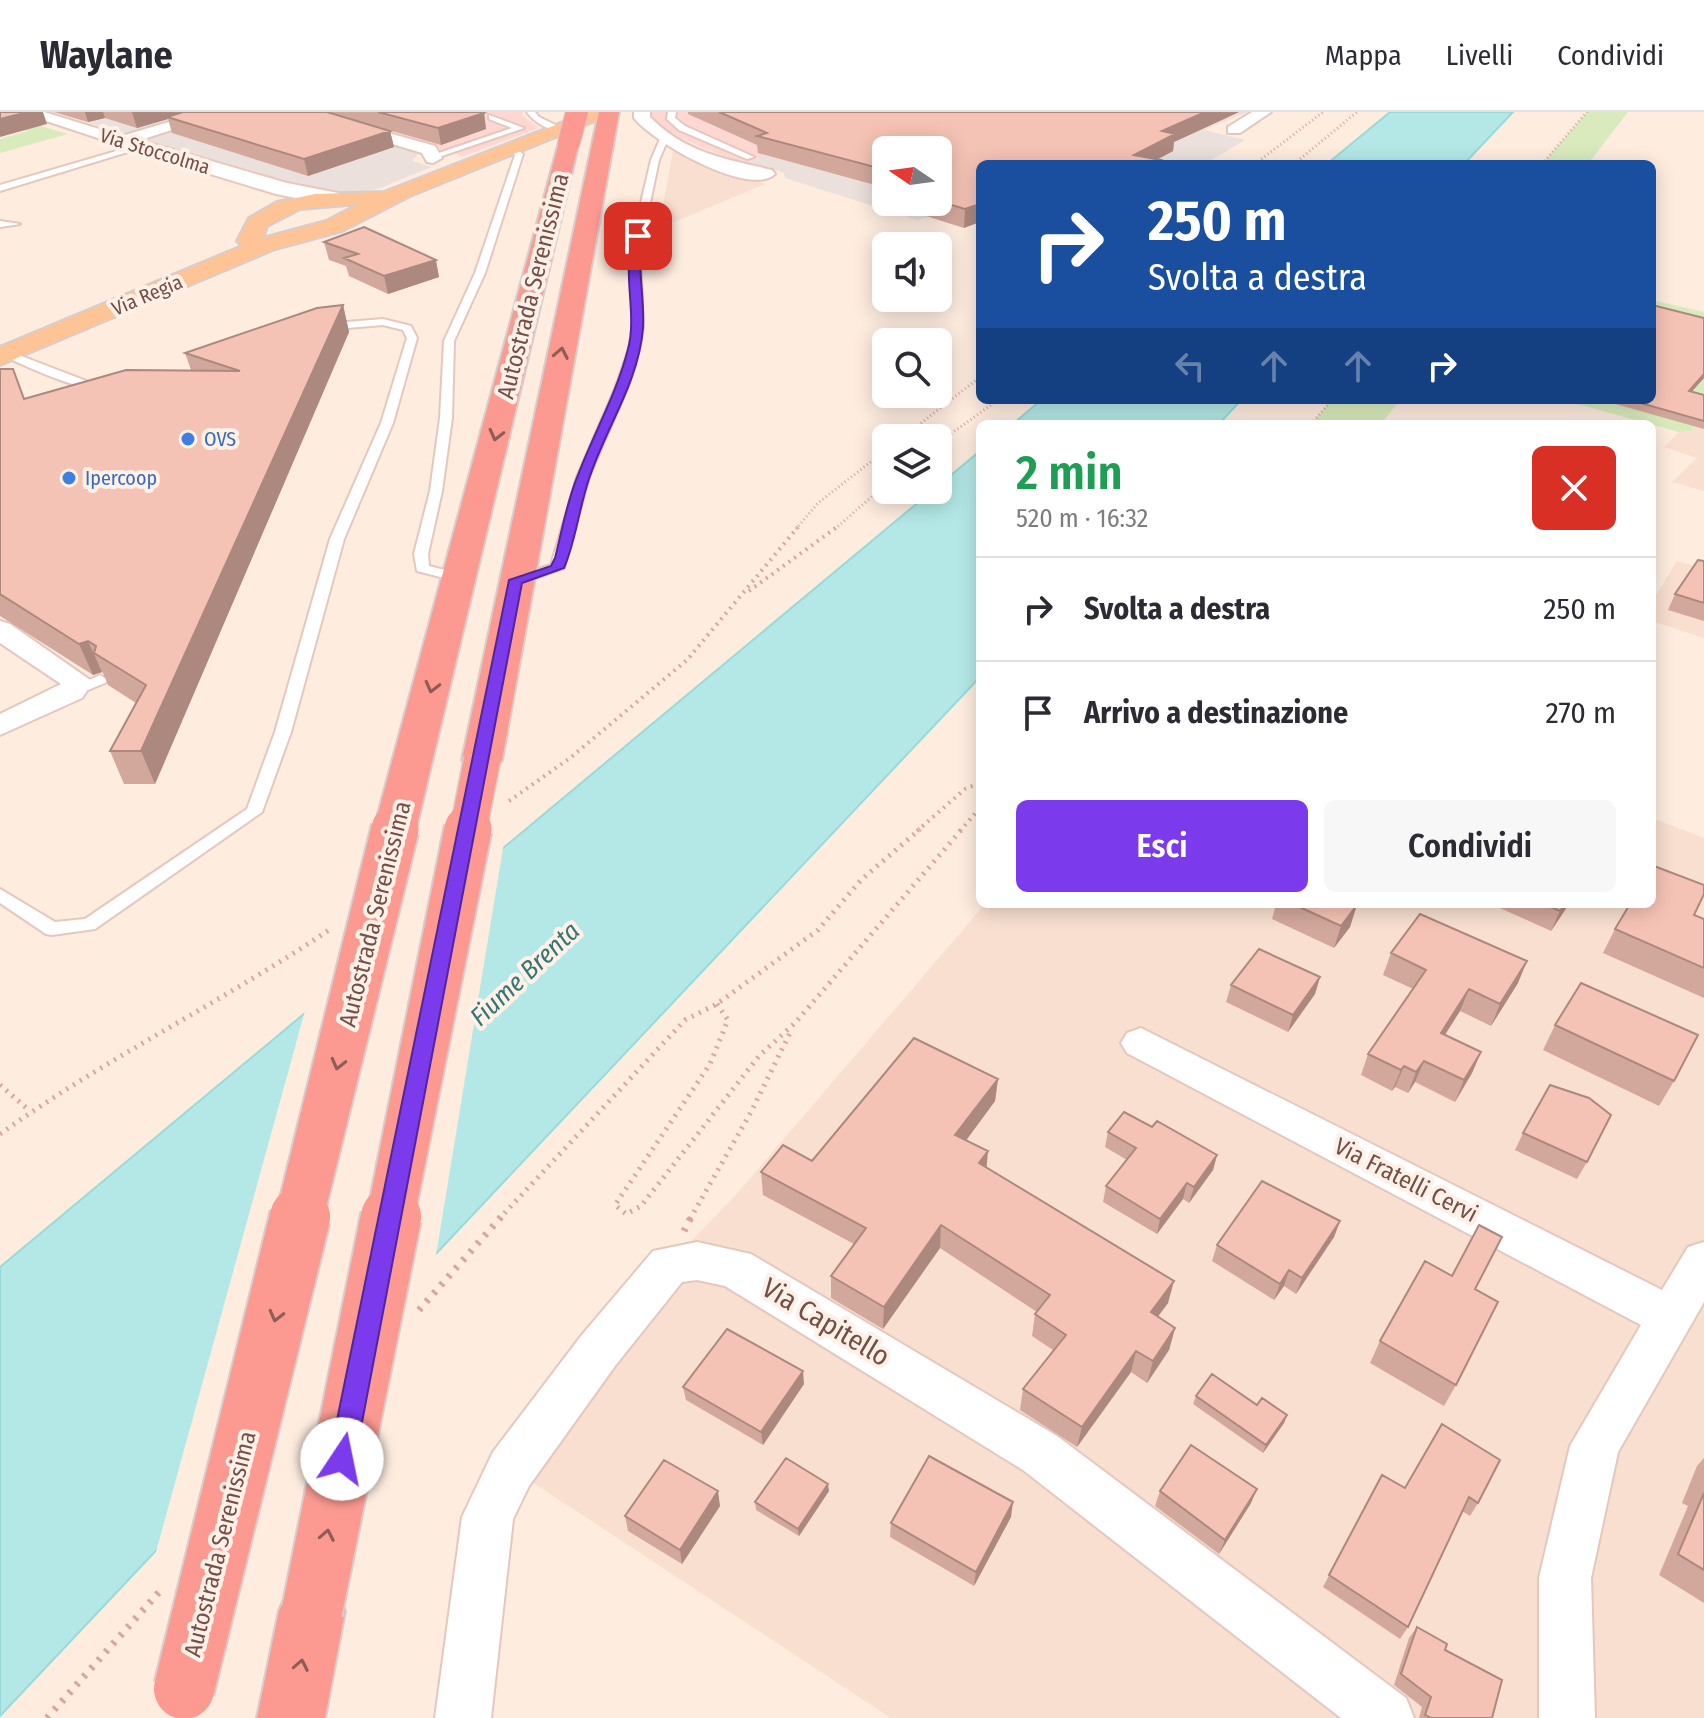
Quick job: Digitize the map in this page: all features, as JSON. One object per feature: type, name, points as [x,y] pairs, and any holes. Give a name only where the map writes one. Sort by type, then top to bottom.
[{"type":"highway","name":"Autostrada Serenissima","points":[[180,1704],[396,825],[460,578],[566,136],[577,112]]},
{"type":"highway","name":"Autostrada Serenissima","points":[[291,1718],[607,119]]},
{"type":"main road","name":"Via Regia","points":[[2,353],[267,244],[295,237],[344,213],[512,149],[566,136],[607,119]]},
{"type":"main road","name":"Via Regia","points":[[256,232],[254,228],[259,220],[283,199],[344,213]]},
{"type":"main road","name":"Via Regia","points":[[256,232],[278,238],[295,237]]},
{"type":"main road","name":"Via Regia","points":[[2,353],[226,254],[247,243],[256,232]]},
{"type":"street","name":"Via Stoccolma","points":[[27,112],[131,144],[283,199]]},
{"type":"street","points":[[131,144],[219,112]]},
{"type":"street","points":[[296,112],[429,150],[433,158]]},
{"type":"street","points":[[642,112],[642,118],[652,131],[664,139],[722,164],[766,174]]},
{"type":"street","points":[[1234,130],[1263,112]]},
{"type":"street","points":[[0,726],[83,684],[8,635]]},
{"type":"street","name":"Via Fratelli Cervi","points":[[1141,1043],[1670,1317]]},
{"type":"street","name":"Via Capitello","points":[[669,1265],[697,1261],[735,1268],[1040,1453],[1386,1718]]},
{"type":"street","points":[[1567,1718],[1565,1578],[1595,1446],[1704,1261]]},
{"type":"street","points":[[463,1718],[488,1517],[493,1506],[511,1469],[598,1351],[669,1265]]},
{"type":"lane","points":[[531,112],[536,119],[566,136]]},
{"type":"lane","points":[[672,112],[671,119],[682,128],[750,157]]},
{"type":"lane","points":[[433,158],[520,128],[517,124],[492,117]]},
{"type":"lane","points":[[516,580],[557,568],[583,477],[621,389],[638,328],[635,250],[658,147],[664,139]]},
{"type":"lane","points":[[0,188],[131,144]]},
{"type":"lane","points":[[460,578],[422,568],[421,554],[436,491],[444,433],[449,341],[500,218],[519,154],[512,149]]},
{"type":"lane","points":[[0,224],[15,224]]},
{"type":"lane","points":[[0,895],[52,929],[89,925],[254,812],[283,732],[337,539],[387,423],[412,338],[407,328],[383,322],[348,323],[308,333]]},
{"type":"lane","points":[[2,353],[87,385],[121,388]]},
{"type":"path","points":[[1260,160],[1323,112]]},
{"type":"path","points":[[1299,160],[1357,112]]},
{"type":"path","points":[[1546,160],[1587,112]]},
{"type":"path","points":[[920,424],[976,380]]},
{"type":"path","points":[[952,433],[992,404]]},
{"type":"path","points":[[1314,420],[1328,404]]},
{"type":"path","points":[[770,563],[818,503],[872,461]]},
{"type":"path","points":[[742,596],[825,538],[872,496]]},
{"type":"path","points":[[976,785],[965,789],[861,880],[818,930],[717,1004],[728,1020],[724,1037],[710,1064],[615,1205],[626,1214],[641,1206],[759,1056],[795,1023],[976,813]]},
{"type":"path","points":[[669,1265],[703,1188],[751,1111],[770,1065],[795,1023]]},
{"type":"path","points":[[0,1085],[30,1111],[0,1134]]},
{"type":"shaded area","points":[[49,112],[210,112],[129,134]]},
{"type":"shaded area","points":[[230,112],[279,112],[420,152],[412,161],[432,167],[377,189],[342,194],[305,188],[142,139]]},
{"type":"shaded area","points":[[341,112],[523,112],[522,115],[539,128],[464,156],[326,117]]},
{"type":"shaded area","points":[[652,112],[872,112],[746,163],[705,149],[661,128],[651,119]]},
{"type":"shaded area","points":[[872,112],[1248,112],[1204,130],[1245,140],[1212,160],[976,160],[976,169],[952,196],[952,136],[872,136],[872,206],[785,178],[784,173],[741,165]]},
{"type":"shaded area","points":[[673,151],[765,184],[664,226],[663,205]]},
{"type":"shaded area","points":[[904,216],[932,216],[917,220]]},
{"type":"shaded area","points":[[1704,413],[1704,491],[1672,482],[1697,458],[1664,447],[1679,432],[1691,431]]},
{"type":"shaded area","points":[[1677,561],[1704,569],[1704,638],[1656,622],[1656,595]]},
{"type":"shaded area","points":[[1656,820],[1704,838],[1704,1718],[891,1718],[520,1474],[675,1258],[736,1195],[982,908],[1656,908]]},
{"type":"green space","points":[[1587,112],[1628,112],[1591,160],[1545,160]]},
{"type":"green space","points":[[0,114],[68,134],[0,153],[0,139],[28,131],[0,122]]},
{"type":"green space","points":[[1656,301],[1704,312],[1704,413],[1691,431],[1679,432],[1656,426],[1656,420],[1636,420],[1578,404],[1656,404]]},
{"type":"green space","points":[[1328,404],[1397,404],[1384,420],[1314,420]]},
{"type":"water","points":[[1390,112],[1513,112],[1468,160],[1332,160]]},
{"type":"water","points":[[1036,404],[1237,404],[1223,420],[1018,420]]},
{"type":"water","name":"Fiume Brenta","points":[[976,454],[976,681],[0,1716],[0,1267],[916,504],[952,504],[952,474]]},
{"type":"pier","points":[[504,842],[435,1261],[154,1559],[306,1007]]},
{"type":"building","points":[[0,112],[28,112],[0,119]]},
{"type":"building","points":[[183,112],[327,112],[390,131],[304,159],[167,117]]},
{"type":"building","points":[[378,112],[480,112],[484,113],[438,128]]},
{"type":"building","points":[[719,112],[1205,112],[1162,131],[1175,134],[1134,155],[1161,160],[976,160],[976,205],[965,209],[952,205],[952,136],[872,136],[872,166],[757,136],[767,133]]},
{"type":"building","points":[[364,227],[436,260],[384,276],[344,258],[358,254],[324,242]]},
{"type":"building","points":[[343,305],[141,751],[110,751],[146,685],[94,653],[96,646],[88,641],[79,644],[0,594],[0,369],[13,369],[24,399],[126,370],[240,371],[185,353],[317,308]]},
{"type":"building","points":[[1656,306],[1704,318],[1704,374],[1689,391],[1704,395],[1704,421],[1644,404],[1656,404]]},
{"type":"building","points":[[1698,560],[1704,561],[1704,603],[1675,594]]},
{"type":"building","points":[[1656,867],[1704,885],[1704,894],[1694,915],[1704,919],[1704,968],[1615,929],[1628,908],[1656,908]]},
{"type":"building","points":[[1302,908],[1355,908],[1341,926]]},
{"type":"building","points":[[1420,914],[1527,961],[1500,1004],[1469,989],[1441,1033],[1481,1052],[1464,1080],[1424,1061],[1416,1072],[1404,1066],[1401,1070],[1368,1054],[1426,970],[1391,953]]},
{"type":"building","points":[[1259,949],[1320,977],[1293,1015],[1231,985]]},
{"type":"building","points":[[1581,983],[1698,1035],[1674,1081],[1555,1025]]},
{"type":"building","points":[[914,1038],[998,1079],[955,1135],[988,1151],[979,1163],[1174,1281],[1151,1312],[1175,1328],[1153,1361],[1136,1351],[1082,1427],[1023,1389],[1066,1335],[1035,1314],[1050,1295],[941,1225],[884,1307],[831,1276],[866,1228],[761,1172],[783,1145],[812,1161]]},
{"type":"building","points":[[1550,1085],[1589,1098],[1611,1115],[1587,1162],[1523,1133]]},
{"type":"building","points":[[1124,1112],[1152,1127],[1157,1121],[1217,1155],[1194,1187],[1187,1183],[1160,1219],[1106,1186],[1136,1148],[1108,1132]]},
{"type":"building","points":[[1262,1181],[1340,1221],[1302,1278],[1289,1270],[1280,1284],[1217,1245]]},
{"type":"building","points":[[1479,1225],[1502,1237],[1475,1289],[1498,1302],[1456,1385],[1380,1341],[1425,1261],[1452,1276]]},
{"type":"building","points":[[727,1329],[803,1371],[761,1432],[683,1387]]},
{"type":"building","points":[[1212,1374],[1257,1405],[1262,1398],[1287,1415],[1266,1445],[1196,1396]]},
{"type":"building","points":[[1442,1424],[1500,1460],[1478,1503],[1469,1497],[1408,1627],[1329,1575],[1382,1475],[1405,1488]]},
{"type":"building","points":[[1191,1445],[1257,1489],[1225,1540],[1160,1491]]},
{"type":"building","points":[[929,1456],[1013,1502],[976,1572],[891,1523]]},
{"type":"building","points":[[786,1458],[828,1484],[798,1529],[755,1502]]},
{"type":"building","points":[[664,1460],[718,1491],[680,1550],[625,1516]]},
{"type":"building","points":[[1704,1493],[1704,1570],[1678,1554]]},
{"type":"building","points":[[1417,1627],[1447,1644],[1445,1650],[1502,1680],[1492,1718],[1431,1718],[1425,1715],[1431,1697],[1401,1674]]},
{"type":"place","name":"OVS","points":[[188,439]]},
{"type":"place","name":"Ipercoop","points":[[69,478]]},
{"type":"route","points":[[342,1459],[516,580],[557,568],[562,558],[583,477],[621,389],[634,349],[638,328],[635,291],[638,236]]}]
